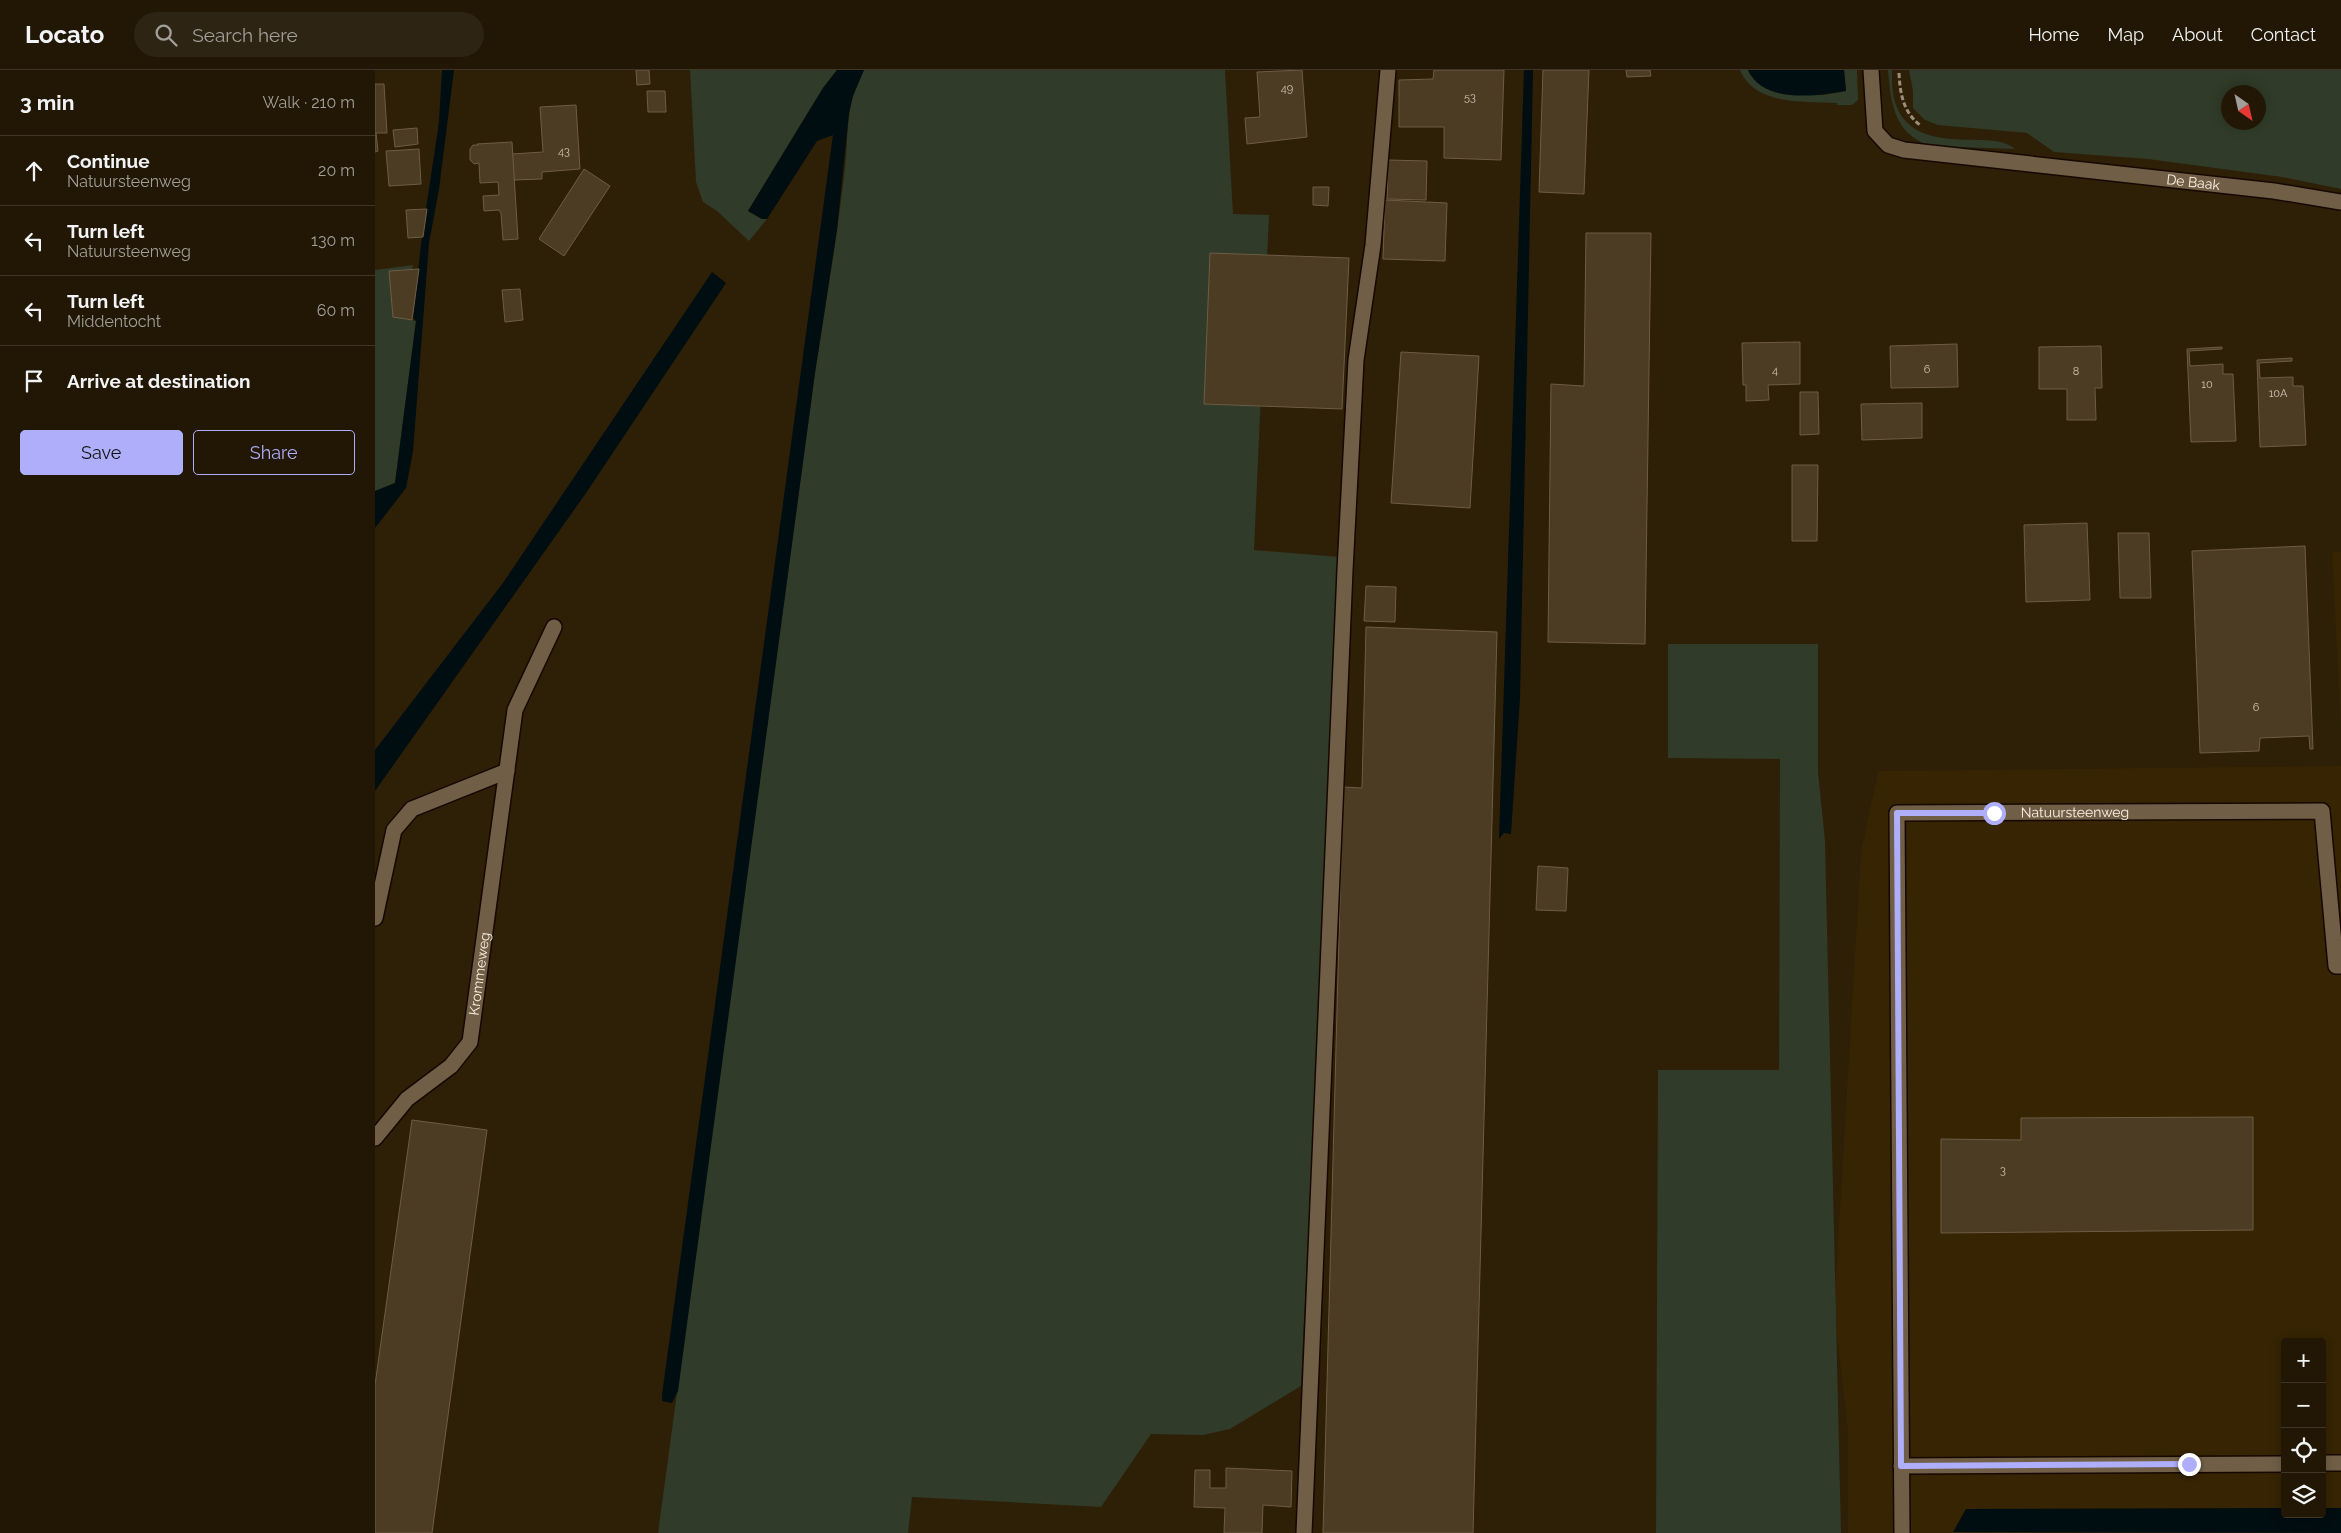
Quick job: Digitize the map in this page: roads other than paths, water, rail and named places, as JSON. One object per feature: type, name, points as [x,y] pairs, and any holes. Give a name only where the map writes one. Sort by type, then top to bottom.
[{"type":"street","points":[[1303,1533],[1356,360],[1362,307],[1372,252],[1388,70]]},
{"type":"street","name":"De Baak","points":[[1871,70],[1875,132],[1888,145],[1904,150],[2273,191],[2341,202]]},
{"type":"street","name":"Krommeweg","points":[[375,1138],[407,1099],[451,1066],[470,1042],[515,710],[555,627]]},
{"type":"street","points":[[375,918],[394,830],[412,809],[507,772]]},
{"type":"street","name":"Natuursteenweg","points":[[1901,1466],[1897,813],[2322,811],[2336,966],[2341,966]]},
{"type":"street","points":[[2326,1464],[2341,1463]]},
{"type":"street","points":[[1902,1533],[1901,1466],[2281,1464]]}]
